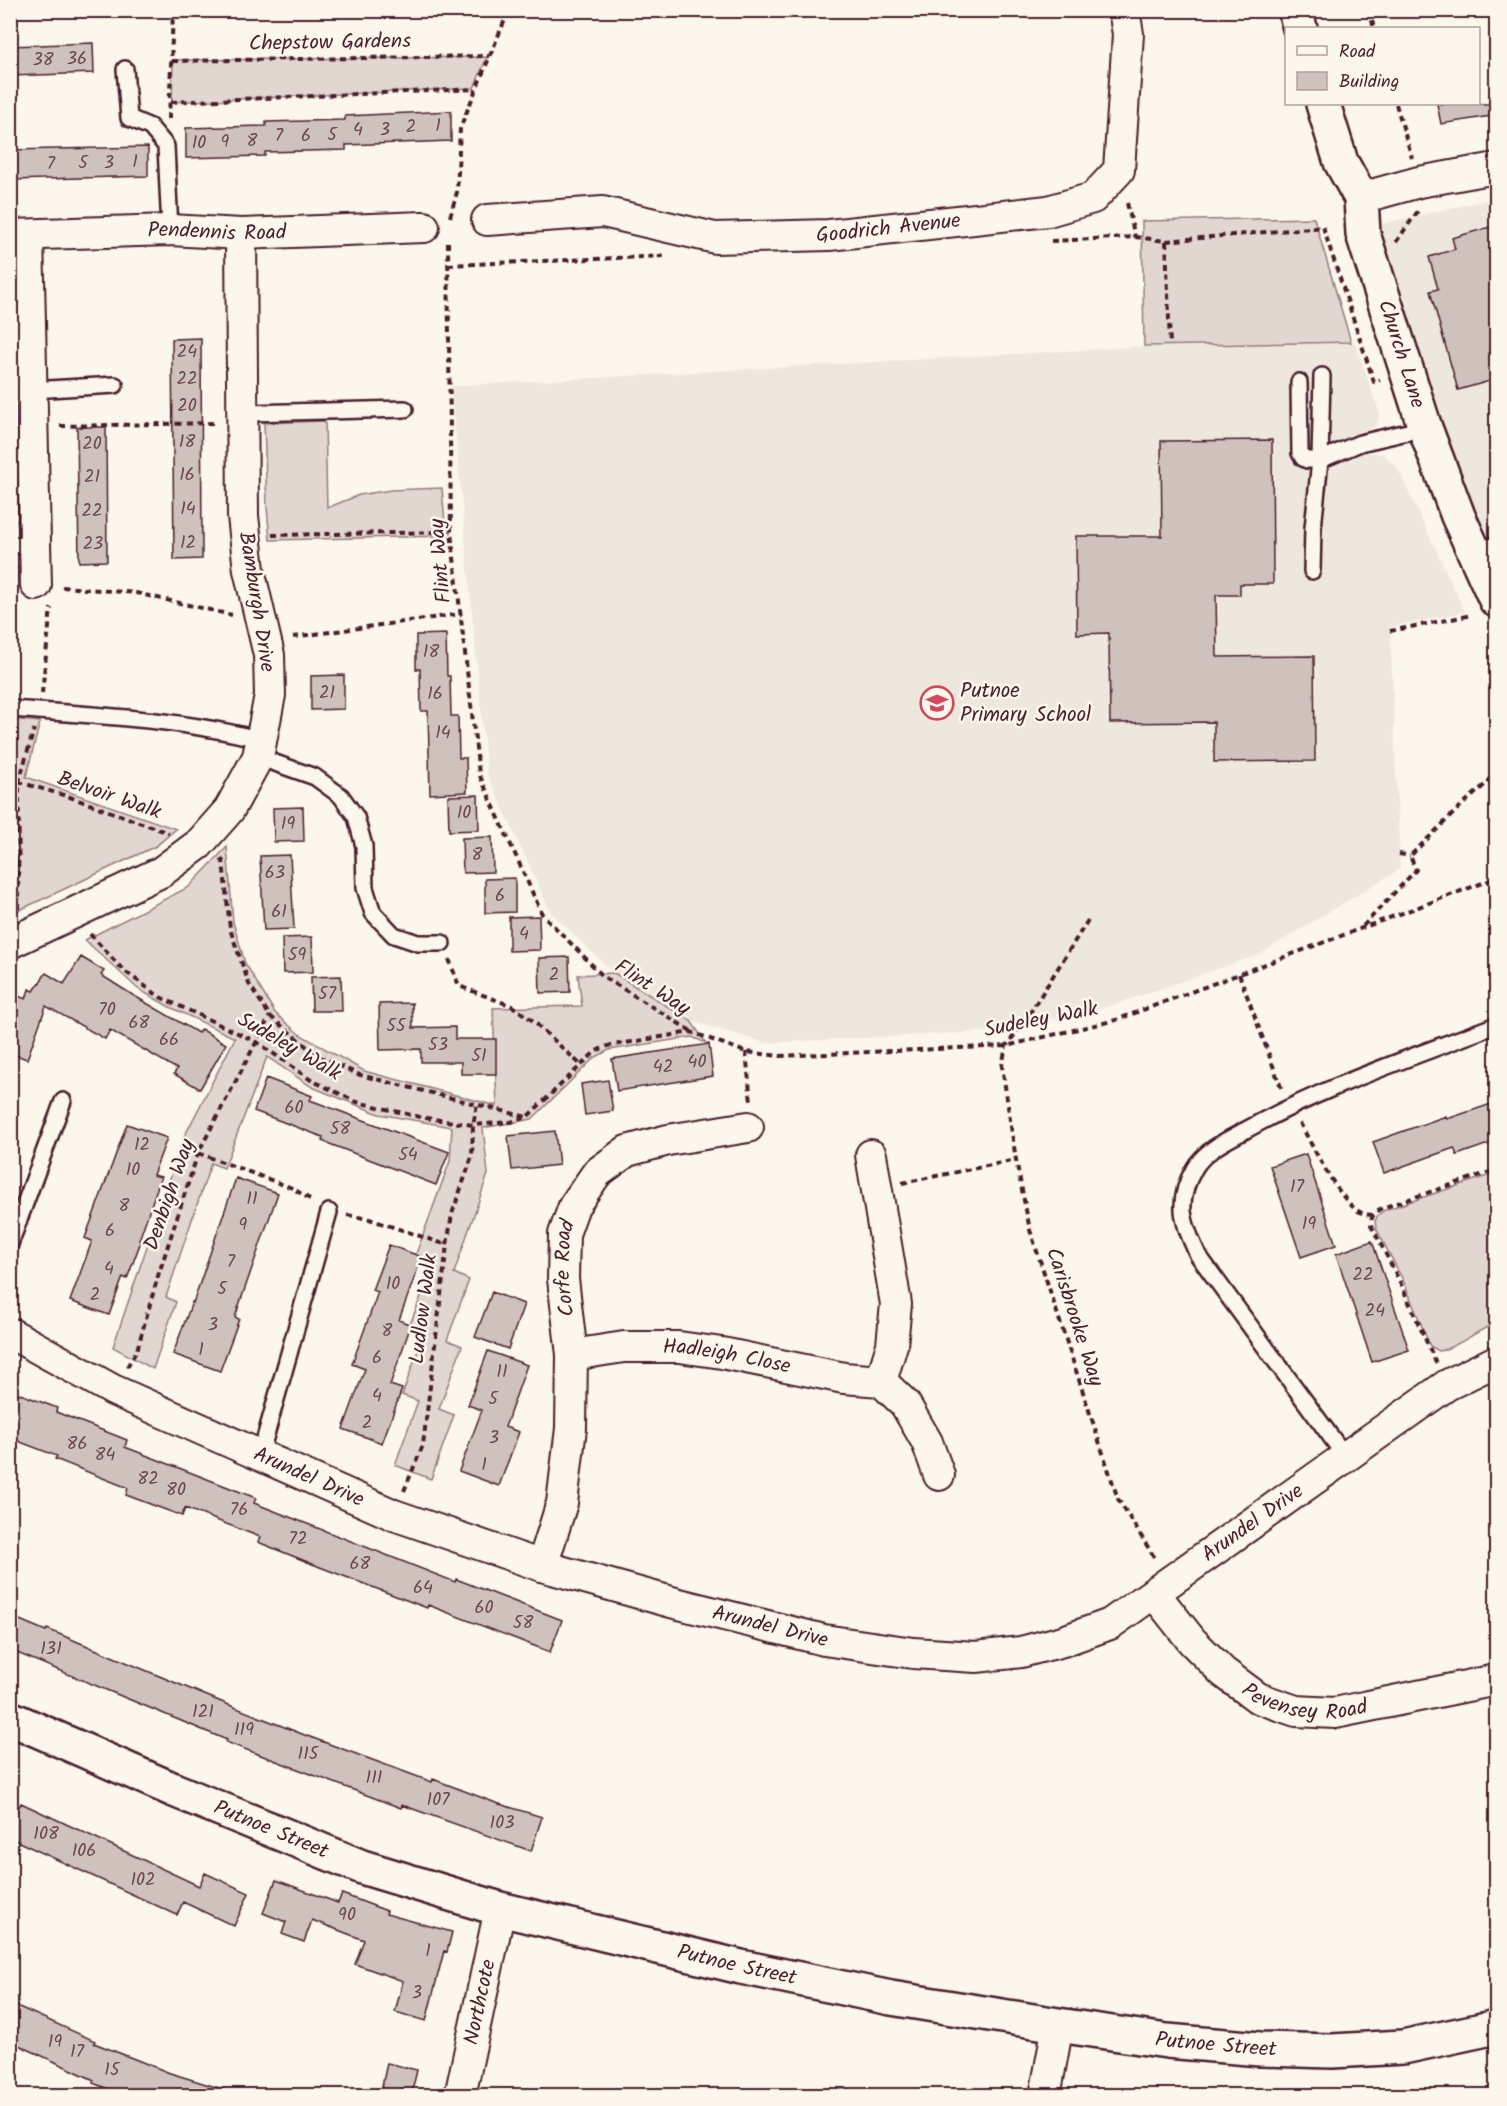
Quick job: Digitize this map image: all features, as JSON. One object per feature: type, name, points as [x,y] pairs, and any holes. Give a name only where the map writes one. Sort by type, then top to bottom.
[{"type":"street","name":"Goodrich Avenue","points":[[487,220],[603,212],[715,238],[829,235],[1048,211],[1093,198],[1119,171],[1128,34],[1124,10]]},
{"type":"street","points":[[1295,10],[1300,27]]},
{"type":"street","name":"Church Lane","points":[[1323,105],[1341,162],[1361,198],[1363,234],[1425,428],[1458,516],[1486,549],[1486,607]]},
{"type":"street","points":[[1361,198],[1420,194],[1497,168]]},
{"type":"street","name":"Pendennis Road","points":[[19,235],[170,230],[241,234],[436,226]]},
{"type":"street","name":"Bamburgh Drive","points":[[18,940],[161,872],[199,844],[229,810],[260,749],[270,694],[269,655],[249,570],[245,535],[241,234]]},
{"type":"street","points":[[19,235],[21,348],[32,390],[33,426],[23,546],[45,585]]},
{"type":"street","name":"Corfe Road","points":[[542,1566],[562,1503],[572,1428],[572,1354],[563,1279],[564,1234],[574,1206],[597,1173],[627,1151],[668,1140],[748,1127]]},
{"type":"street","points":[[871,1155],[896,1304],[892,1345],[881,1381],[905,1404],[927,1442],[939,1475]]},
{"type":"street","name":"Arundel Drive","points":[[10,1333],[114,1390],[394,1515],[542,1566],[675,1603],[824,1640],[913,1653],[976,1657],[1022,1652],[1063,1641],[1110,1624],[1447,1385],[1497,1361]]},
{"type":"street","name":"Hadleigh Close","points":[[572,1354],[624,1347],[679,1347],[722,1353],[844,1378],[881,1381]]},
{"type":"street","name":"Pevensey Road","points":[[1162,1587],[1192,1641],[1223,1672],[1257,1698],[1296,1711],[1335,1713],[1497,1680]]},
{"type":"street","name":"Putnoe Street","points":[[10,1718],[174,1790],[362,1867],[500,1909],[741,1967],[891,1998],[1058,2025],[1167,2041],[1260,2049],[1332,2051],[1403,2047],[1497,2027]]},
{"type":"street","name":"Northcote","points":[[460,2096],[500,1909]]},
{"type":"street","points":[[1045,2096],[1058,2025]]},
{"type":"lane","points":[[125,69],[129,118],[150,128],[166,146],[170,230]]},
{"type":"lane","points":[[1312,571],[1313,528],[1320,460],[1322,376]]},
{"type":"lane","points":[[1299,382],[1300,453],[1307,460],[1320,460],[1360,443],[1425,428]]},
{"type":"lane","points":[[32,390],[115,384]]},
{"type":"lane","points":[[242,418],[405,409]]},
{"type":"lane","points":[[10,709],[214,729],[315,777],[341,796],[356,817],[364,846],[365,888],[373,913],[394,935],[418,943],[442,943]]},
{"type":"lane","points":[[1345,1456],[1198,1255],[1184,1224],[1183,1196],[1194,1167],[1215,1147],[1326,1090],[1497,1025]]},
{"type":"lane","points":[[10,1244],[63,1101]]},
{"type":"lane","points":[[260,1456],[329,1212]]},
{"type":"path","points":[[166,146],[171,102],[173,10]]},
{"type":"path","name":"Flint Way","points":[[509,10],[460,128],[457,192],[436,226],[452,532],[479,774],[542,914],[604,977],[691,1032]]},
{"type":"path","points":[[1369,10],[1374,27]]},
{"type":"path","name":"Chepstow Gardens","points":[[172,61],[489,56]]},
{"type":"path","points":[[171,102],[475,89]]},
{"type":"path","points":[[1394,244],[1420,194],[1396,105]]},
{"type":"path","points":[[1135,237],[1166,241],[1323,227],[1374,382],[1408,373]]},
{"type":"path","points":[[1166,241],[1170,345]]},
{"type":"path","points":[[33,426],[242,418]]},
{"type":"path","points":[[245,535],[452,532]]},
{"type":"path","points":[[18,940],[19,782],[39,711],[45,585],[136,593],[263,631],[461,614]]},
{"type":"path","points":[[1390,631],[1486,607]]},
{"type":"path","name":"Belvoir Walk","points":[[10,775],[19,782],[70,797],[199,844]]},
{"type":"path","points":[[1399,854],[1410,856],[1463,804],[1497,775]]},
{"type":"path","name":"Sudeley Walk","points":[[199,844],[223,861],[230,929],[249,984],[270,1016],[318,1056],[360,1075],[527,1117]]},
{"type":"path","name":"Sudeley Walk","points":[[76,911],[92,938],[123,970],[160,997],[257,1042],[311,1080],[357,1102],[420,1117],[473,1125],[511,1122],[527,1117],[596,1051],[608,1046],[691,1032],[746,1052],[780,1056],[1006,1046],[1116,1020],[1360,929],[1416,870],[1410,856]]},
{"type":"path","points":[[1360,929],[1497,878]]},
{"type":"path","points":[[1006,1046],[1023,1024],[1088,920]]},
{"type":"path","points":[[442,943],[459,986],[512,1006],[532,1020],[581,1065]]},
{"type":"path","points":[[1239,974],[1290,1107],[1334,1183],[1355,1209],[1363,1214],[1374,1215]]},
{"type":"path","name":"Denbigh Way","points":[[114,1390],[137,1350],[158,1276],[198,1153],[270,1016]]},
{"type":"path","name":"Carisbrooke Way","points":[[1006,1046],[1002,1066],[1016,1160],[1030,1230],[1118,1499],[1162,1587]]},
{"type":"path","points":[[746,1052],[752,1100],[748,1127]]},
{"type":"path","name":"Ludlow Walk","points":[[394,1515],[423,1445],[447,1245],[452,1214],[472,1156],[473,1125],[477,1105]]},
{"type":"path","points":[[198,1153],[292,1188],[329,1212],[369,1219],[447,1245]]},
{"type":"path","points":[[877,1188],[1016,1160]]},
{"type":"path","points":[[1447,1385],[1371,1225],[1371,1220],[1376,1212],[1383,1208],[1497,1170]]},
{"type":"shaded area","points":[[487,57],[474,88],[172,102],[173,60]]},
{"type":"shaded area","points":[[1496,198],[1496,569],[1472,516],[1372,226]]},
{"type":"shaded area","points":[[1314,218],[1351,342],[1144,346],[1142,221]]},
{"type":"shaded area","name":"Putnoe Primary School","points":[[1355,342],[1380,415],[1375,427],[1359,435],[1361,451],[1383,454],[1397,467],[1465,612],[1390,627],[1400,869],[1258,955],[1110,1006],[1000,1031],[766,1043],[691,1021],[614,973],[551,913],[487,774],[451,386],[1170,345]]},
{"type":"shaded area","points":[[325,421],[327,508],[359,495],[391,490],[442,488],[446,536],[270,540],[264,423]]},
{"type":"shaded area","points":[[11,450],[18,450],[20,516],[11,530]]},
{"type":"shaded area","points":[[10,563],[19,569],[19,588],[11,588]]},
{"type":"shaded area","points":[[11,719],[40,722],[26,777],[176,829],[156,846],[13,913],[15,791],[11,784]]},
{"type":"shaded area","points":[[227,847],[233,922],[245,963],[275,1013],[299,1034],[364,1071],[497,1106],[493,1008],[582,1006],[578,975],[614,973],[691,1021],[706,1043],[692,1037],[609,1050],[594,1058],[532,1119],[483,1128],[488,1174],[454,1273],[469,1280],[447,1340],[462,1346],[439,1409],[454,1415],[431,1479],[395,1465],[418,1401],[402,1395],[424,1334],[409,1327],[432,1268],[413,1262],[450,1161],[452,1127],[379,1114],[312,1087],[267,1057],[224,1168],[211,1163],[166,1297],[176,1302],[153,1369],[113,1347],[184,1137],[235,1038],[138,989],[85,940],[189,887]]},
{"type":"shaded area","points":[[1496,1173],[1496,1323],[1454,1346],[1439,1351],[1430,1346],[1403,1280],[1376,1228],[1375,1221],[1378,1215],[1385,1210]]},
{"type":"building","points":[[93,43],[94,73],[10,76],[10,46]]},
{"type":"building","points":[[1497,104],[1497,115],[1441,124],[1437,105]]},
{"type":"building","points":[[451,111],[451,141],[346,145],[346,150],[265,152],[265,156],[186,158],[186,128],[266,126],[266,122],[345,120],[345,116]]},
{"type":"building","points":[[148,147],[148,176],[12,180],[11,150]]},
{"type":"building","points":[[1497,225],[1497,379],[1458,390],[1430,291],[1438,289],[1429,257],[1455,249],[1452,238]]},
{"type":"building","points":[[201,338],[202,559],[174,560],[172,339]]},
{"type":"building","points":[[77,427],[106,427],[107,561],[79,562]]},
{"type":"building","points":[[1272,440],[1273,584],[1240,584],[1240,595],[1216,595],[1217,657],[1314,656],[1315,761],[1214,762],[1214,722],[1110,723],[1109,633],[1077,634],[1076,536],[1162,536],[1161,441]]},
{"type":"building","points":[[446,634],[451,716],[458,716],[459,758],[466,758],[467,792],[430,794],[428,711],[421,711],[420,669],[416,669],[416,635]]},
{"type":"building","points":[[344,675],[344,709],[311,710],[311,676]]},
{"type":"building","points":[[478,795],[479,830],[449,831],[448,796]]},
{"type":"building","points":[[303,807],[304,841],[274,842],[273,808]]},
{"type":"building","points":[[492,837],[493,872],[463,873],[462,838]]},
{"type":"building","points":[[290,855],[294,929],[264,930],[260,856]]},
{"type":"building","points":[[515,878],[515,912],[485,913],[485,879]]},
{"type":"building","points":[[539,916],[540,950],[509,951],[509,917]]},
{"type":"building","points":[[312,937],[313,972],[283,973],[282,938]]},
{"type":"building","points":[[81,957],[104,971],[101,975],[131,994],[198,1033],[201,1029],[226,1044],[200,1089],[174,1074],[177,1069],[110,1030],[105,1039],[46,1006],[27,1059],[10,1053],[10,1008],[15,995],[26,999],[29,989],[34,991],[46,973],[64,984]]},
{"type":"building","points":[[569,957],[570,992],[540,993],[539,958]]},
{"type":"building","points":[[341,976],[342,1011],[312,1011],[311,977]]},
{"type":"building","points":[[412,1003],[413,1028],[455,1027],[455,1039],[496,1039],[496,1074],[461,1074],[461,1062],[421,1062],[421,1049],[380,1050],[379,1004]]},
{"type":"building","points":[[709,1044],[713,1076],[617,1091],[612,1059]]},
{"type":"building","points":[[266,1078],[312,1096],[310,1100],[449,1152],[436,1185],[322,1141],[323,1137],[254,1111]]},
{"type":"building","points":[[608,1080],[613,1111],[585,1115],[581,1084]]},
{"type":"building","points":[[1497,1102],[1497,1141],[1457,1155],[1454,1148],[1384,1173],[1373,1142],[1446,1116],[1447,1119]]},
{"type":"building","points":[[127,1124],[167,1138],[153,1175],[161,1177],[139,1240],[141,1241],[127,1279],[123,1277],[109,1315],[70,1301],[92,1241],[85,1238]]},
{"type":"building","points":[[555,1131],[559,1165],[512,1170],[508,1136]]},
{"type":"building","points":[[1306,1154],[1336,1245],[1301,1257],[1270,1166]]},
{"type":"building","points":[[236,1178],[278,1193],[235,1317],[239,1319],[220,1371],[173,1354]]},
{"type":"building","points":[[1372,1241],[1409,1350],[1372,1362],[1336,1254]]},
{"type":"building","points":[[389,1245],[422,1257],[399,1320],[411,1325],[390,1385],[402,1389],[382,1443],[343,1429],[365,1369],[352,1364],[378,1292],[372,1290]]},
{"type":"building","points":[[492,1292],[524,1304],[508,1349],[475,1337]]},
{"type":"building","points":[[488,1351],[527,1365],[505,1427],[519,1432],[499,1486],[459,1471],[482,1410],[468,1405]]},
{"type":"building","points":[[10,1390],[57,1408],[56,1412],[127,1440],[125,1447],[256,1498],[254,1503],[455,1582],[456,1579],[562,1620],[550,1652],[320,1567],[258,1542],[260,1537],[185,1508],[182,1516],[126,1495],[128,1488],[10,1438]]},
{"type":"building","points":[[10,1616],[46,1631],[47,1629],[302,1734],[432,1782],[433,1779],[496,1803],[542,1817],[531,1851],[402,1805],[401,1808],[226,1742],[227,1740],[10,1650]]},
{"type":"building","points":[[21,1803],[199,1886],[205,1873],[249,1893],[234,1926],[183,1902],[177,1915],[10,1838],[10,1825]]},
{"type":"building","points":[[276,1880],[338,1903],[342,1894],[387,1911],[386,1914],[452,1932],[447,1952],[444,1951],[426,2021],[395,2012],[403,1981],[355,1964],[364,1940],[312,1920],[304,1942],[282,1934],[286,1922],[263,1913]]},
{"type":"building","points":[[10,2003],[95,2041],[94,2043],[170,2073],[229,2091],[228,2096],[126,2096],[93,2083],[94,2080],[10,2041]]},
{"type":"building","points":[[387,2063],[417,2070],[411,2096],[380,2096]]},
{"type":"place","name":"Putnoe Primary School","points":[[937,703]]}]
